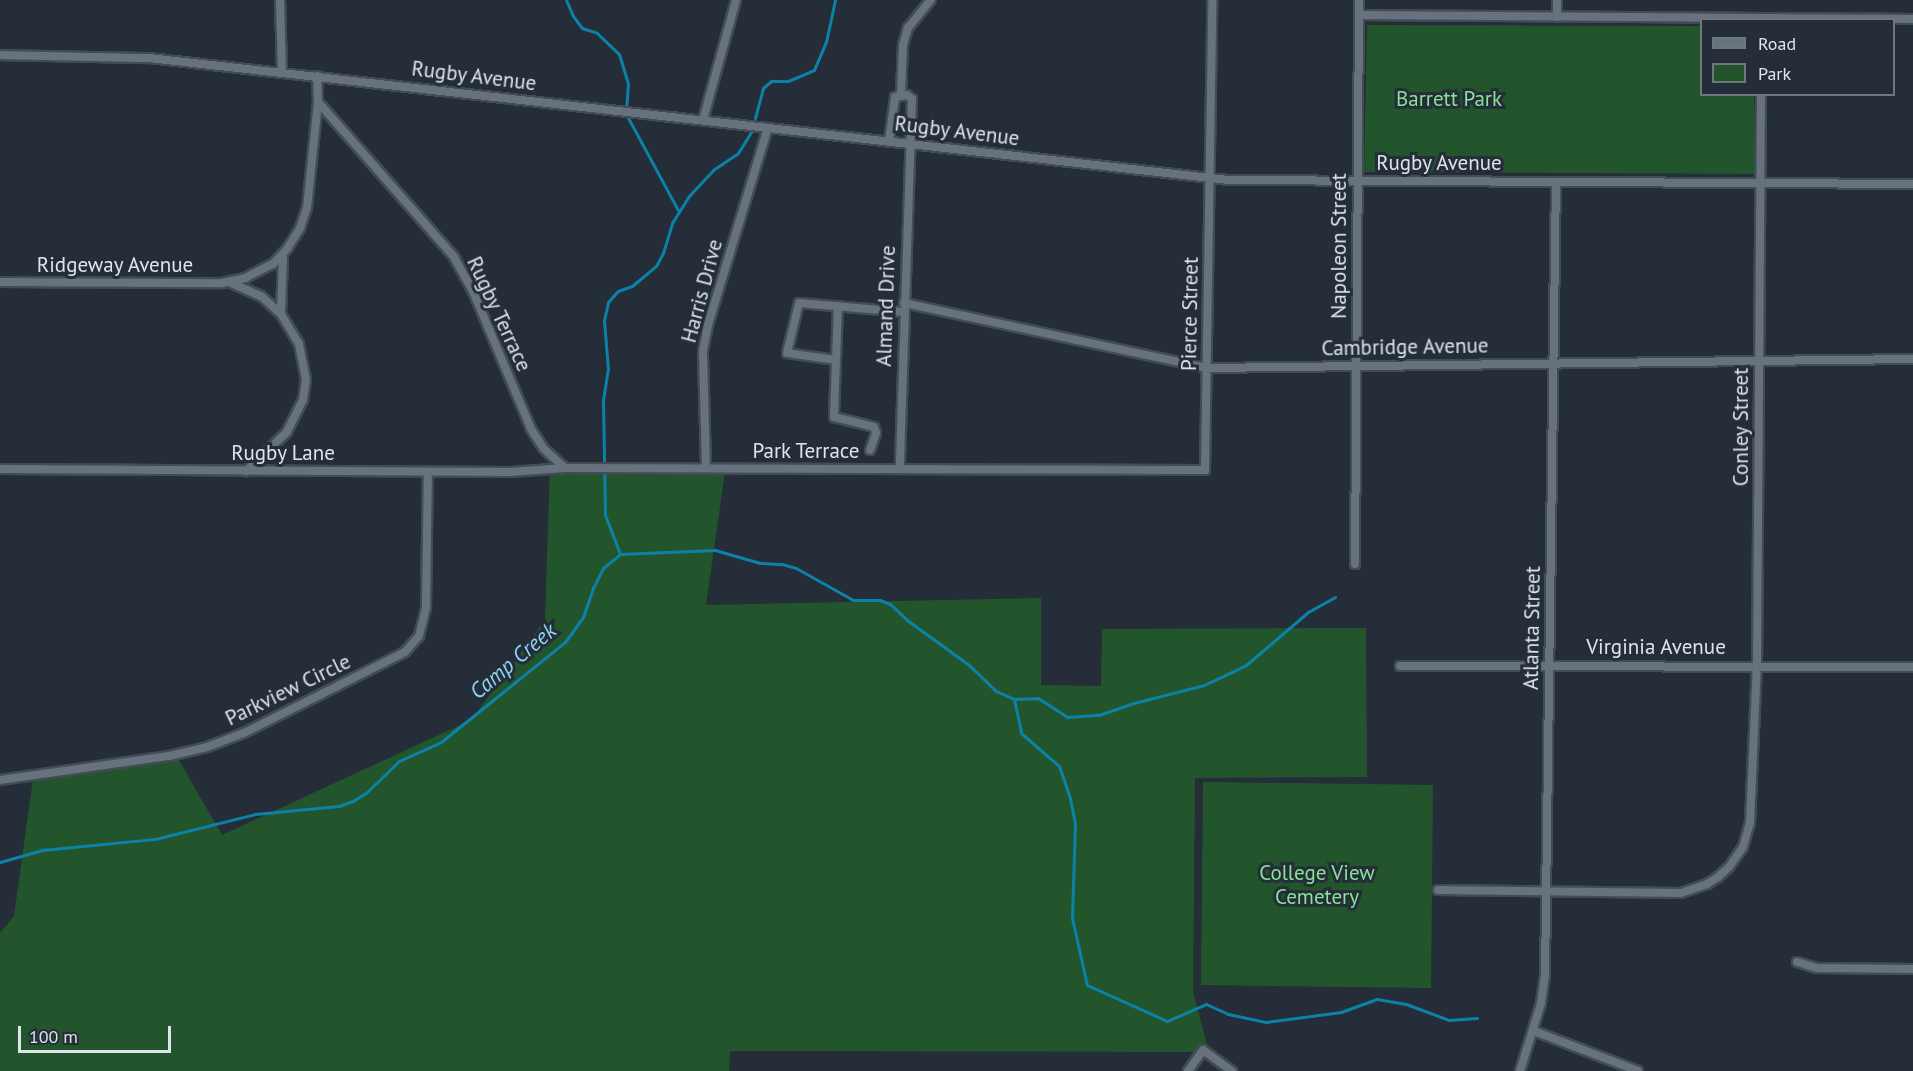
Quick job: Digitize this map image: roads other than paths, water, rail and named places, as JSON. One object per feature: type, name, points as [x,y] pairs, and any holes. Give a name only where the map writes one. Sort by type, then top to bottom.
[{"type":"street","points":[[280,0],[282,72]]},
{"type":"street","points":[[703,120],[736,0]]},
{"type":"street","points":[[889,141],[895,97],[901,94],[903,45],[908,28],[931,0]]},
{"type":"street","name":"Pierce Street","points":[[1048,470],[1205,470],[1212,0]]},
{"type":"street","name":"Napoleon Street","points":[[1354,564],[1359,0]]},
{"type":"street","points":[[1557,0],[1557,16]]},
{"type":"street","points":[[1359,15],[1700,18]]},
{"type":"street","points":[[1895,19],[1913,19]]},
{"type":"street","name":"Rugby Avenue","points":[[0,55],[149,58],[1210,178],[1913,184]]},
{"type":"street","points":[[229,282],[260,271],[282,257],[300,228],[307,208],[318,102],[316,76]]},
{"type":"street","name":"Almand Drive","points":[[900,469],[912,99],[901,94]]},
{"type":"street","name":"Conley Street","points":[[1438,890],[1681,893],[1707,884],[1729,867],[1743,847],[1750,823],[1757,665],[1761,96]]},
{"type":"street","name":"Rugby Terrace","points":[[318,102],[454,257],[472,289],[531,429],[544,449],[565,468]]},
{"type":"street","name":"Harris Drive","points":[[706,468],[704,351],[708,326],[768,128]]},
{"type":"street","name":"Atlanta Street","points":[[1520,1071],[1534,1031],[1545,975],[1556,182]]},
{"type":"street","points":[[281,314],[282,257]]},
{"type":"street","name":"Ridgeway Avenue","points":[[0,282],[229,282]]},
{"type":"street","points":[[229,282],[261,296],[281,314],[299,344],[306,379],[303,400],[287,432],[246,471]]},
{"type":"street","name":"Cambridge Avenue","points":[[836,360],[787,353],[799,303],[904,307],[1207,368],[1913,359]]},
{"type":"street","points":[[838,306],[834,417],[874,427],[876,433],[870,450]]},
{"type":"street","name":"Park Terrace","points":[[565,468],[1048,470]]},
{"type":"street","name":"Rugby Lane","points":[[0,469],[510,472],[565,468]]},
{"type":"street","name":"Parkview Circle","points":[[0,780],[169,756],[207,747],[244,733],[405,652],[418,636],[426,607],[429,472]]},
{"type":"street","name":"Virginia Avenue","points":[[1400,666],[1913,667]]},
{"type":"street","points":[[1797,962],[1817,968],[1913,969]]},
{"type":"street","points":[[1534,1031],[1638,1071]]},
{"type":"street","points":[[1188,1071],[1203,1050],[1232,1071]]},
{"type":"waterway","points":[[566,0],[573,16],[582,28],[597,33],[619,54],[628,83],[626,114],[678,210]]},
{"type":"waterway","name":"Camp Creek","points":[[755,118],[763,88],[771,81],[788,81],[814,70],[826,42],[835,0]]},
{"type":"waterway","name":"Camp Creek","points":[[620,554],[605,515],[603,400],[608,370],[604,320],[608,302],[618,291],[632,286],[656,266],[663,253],[672,223],[688,197],[713,170],[738,153],[753,129]]},
{"type":"waterway","points":[[620,554],[715,550],[760,563],[782,564],[796,568],[853,600],[880,600],[890,604],[907,620],[969,665],[996,691],[1014,699],[1038,698],[1067,717],[1099,715],[1134,703],[1204,685],[1246,665],[1308,612],[1335,597]]},
{"type":"waterway","name":"Camp Creek","points":[[0,862],[42,850],[155,839],[255,814],[339,806],[353,801],[366,793],[399,761],[441,742],[565,642],[583,617],[603,568],[620,554]]},
{"type":"waterway","points":[[1014,699],[1021,733],[1059,766],[1070,798],[1075,823],[1072,918],[1087,985],[1167,1021],[1206,1004],[1228,1014],[1266,1022],[1341,1012],[1377,999],[1406,1004],[1449,1020],[1477,1018]]},
{"type":"park label","name":"Barrett Park","points":[[1449,99]]},
{"type":"park label","name":"College View Cemetery","points":[[1317,885]]}]
